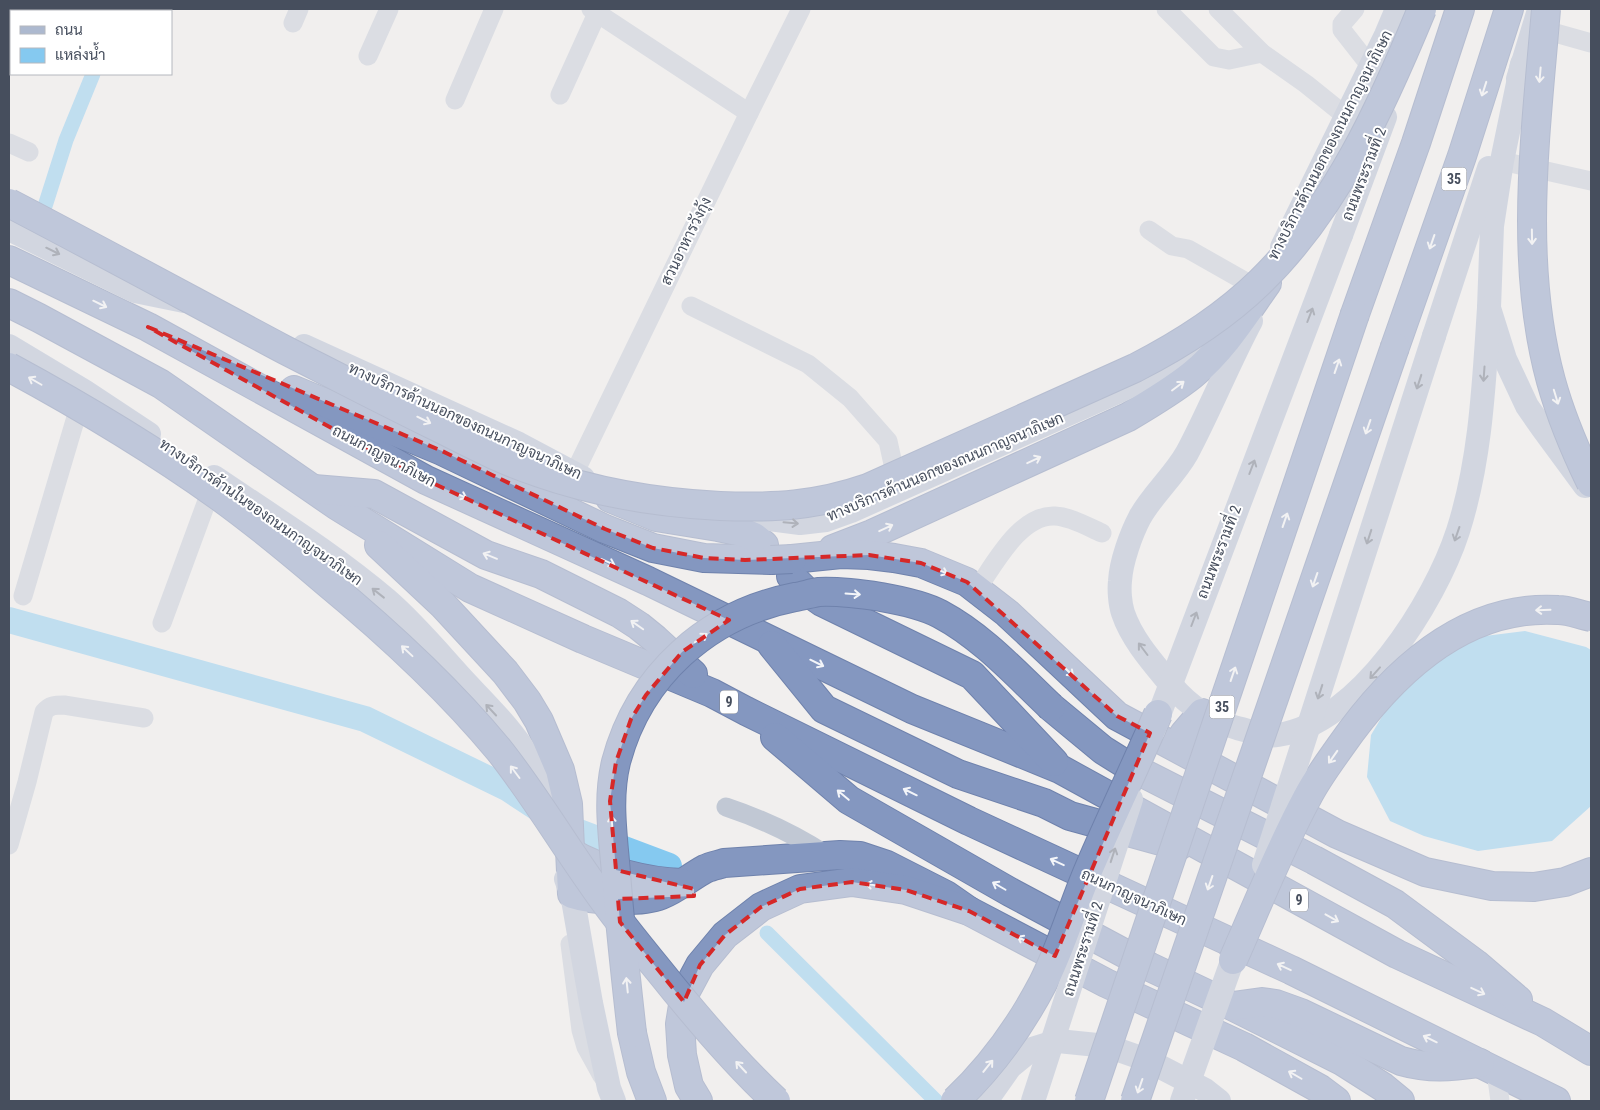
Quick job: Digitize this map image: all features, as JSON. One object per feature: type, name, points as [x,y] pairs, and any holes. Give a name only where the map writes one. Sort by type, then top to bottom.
[{"type":"highway","points":[[9,203],[322,369],[513,464],[588,488],[637,498],[667,502],[735,506],[806,504],[840,497],[868,488],[1135,368],[1167,352],[1197,333],[1229,308],[1259,283],[1283,257],[1330,195],[1385,94],[1422,9]]},
{"type":"highway","name":"35","points":[[1089,1101],[1460,9]]},
{"type":"highway","name":"35","points":[[1135,1101],[1462,156],[1509,9]]},
{"type":"highway","points":[[1540,15],[1532,181],[1535,286],[1538,319],[1551,380],[1569,434],[1591,482]]},
{"type":"highway","points":[[785,559],[841,546],[872,534],[1128,417],[1164,396],[1194,374],[1220,347],[1284,258]]},
{"type":"highway","name":"ถนนกาญจนาภิเษก","points":[[9,260],[148,327],[426,480],[640,577],[912,709],[1060,768],[1397,954],[1543,1022],[1591,1051]]},
{"type":"highway","name":"ถนนกาญจนาภิเษก","points":[[9,304],[39,318],[161,384],[336,505],[470,588],[712,693],[746,712],[969,821],[1291,970],[1556,1101]]},
{"type":"highway","points":[[148,327],[305,395],[442,451],[605,529],[653,548],[704,558],[785,559],[841,554],[869,555],[921,563],[967,582],[1006,613],[1117,716],[1337,834],[1425,872],[1492,886],[1534,887],[1565,882],[1591,872]]},
{"type":"highway","points":[[9,367],[126,435],[220,497],[284,546],[408,652],[456,700],[500,752],[596,890],[687,1006],[744,1070],[776,1101]]},
{"type":"highway","points":[[1564,459],[1591,482]]},
{"type":"highway","points":[[577,475],[614,500],[656,517],[718,527],[742,532],[754,537],[785,559],[805,590],[822,602],[972,675],[1060,768]]},
{"type":"highway","name":"ถนนกาญจนาภิเษก","points":[[312,489],[374,494],[486,555],[541,574],[611,609],[639,626],[655,639],[712,693]]},
{"type":"highway","points":[[336,505],[443,605],[505,672],[527,701],[539,721],[560,770],[568,804],[566,852],[572,894],[582,897],[648,899],[672,889],[707,868],[724,863],[840,855],[860,856],[887,865],[946,895],[969,911],[1106,983],[1244,1047],[1336,1101]]},
{"type":"highway","points":[[652,1101],[641,1072],[632,1033],[620,929],[610,801],[616,762],[632,719],[656,679],[682,652],[722,624],[745,612],[777,601],[819,592],[857,593],[898,600],[939,613],[984,644],[1051,707],[1091,740],[1127,765],[1314,860],[1394,904]]},
{"type":"highway","points":[[1233,960],[1307,798],[1323,771],[1350,733],[1379,696],[1404,671],[1460,631],[1497,616],[1559,610],[1591,617]]},
{"type":"highway","name":"ถนนกาญจนาภิเษก","points":[[766,638],[824,709],[958,774],[1044,803],[1070,816],[1225,859]]},
{"type":"highway","points":[[746,712],[849,800],[1010,892],[1150,967],[1342,1060],[1400,1101]]},
{"type":"highway","points":[[1176,746],[1202,713]]},
{"type":"highway","points":[[955,1101],[974,1083],[1000,1052],[1043,983],[1089,868],[1158,714]]},
{"type":"highway","points":[[1279,802],[1394,904],[1476,964],[1543,1022]]},
{"type":"highway","points":[[566,852],[584,861],[644,879],[661,882],[672,889]]},
{"type":"highway","points":[[698,1101],[689,1086],[682,1055],[680,1024],[685,993],[700,965],[725,934],[761,907],[800,889],[852,882],[906,890],[969,911]]},
{"type":"highway","points":[[1106,983],[1150,967]]},
{"type":"highway","points":[[1232,1006],[1262,1002],[1276,1004],[1301,1013],[1401,1061],[1416,1066],[1444,1068],[1483,1065]]},
{"type":"main road","name":"ทางบริการด้านนอกของถนนกาญจนาภิเษก","points":[[9,229],[135,291],[225,310],[519,444],[577,475],[705,510],[772,521],[800,523],[826,520],[899,490],[1135,384],[1194,351],[1219,330],[1255,287],[1284,244],[1371,67],[1397,9]]},
{"type":"main road","name":"ถนนพระรามที่ 2","points":[[1033,1101],[1158,714],[1341,235],[1422,9]]},
{"type":"main road","name":"35","points":[[1182,1101],[1233,960],[1522,64],[1540,15]]},
{"type":"main road","points":[[1342,126],[1304,217],[1242,338],[1186,455],[1140,517],[1127,549],[1120,580],[1122,611],[1136,639],[1179,694],[1202,713],[1231,726],[1257,733],[1277,735],[1306,728],[1331,713],[1377,671],[1402,639],[1422,608],[1442,572],[1458,532],[1469,492],[1482,407],[1489,308],[1492,226],[1502,161],[1522,64]]},
{"type":"main road","points":[[1489,308],[1498,339],[1516,384],[1543,430],[1591,494]]},
{"type":"main road","name":"ทางบริการด้านในของถนนกาญจนาภิเษก","points":[[9,346],[84,391],[319,548],[387,601],[416,628],[523,746],[540,777],[566,852]]},
{"type":"main road","points":[[572,894],[591,1002],[612,1095]]},
{"type":"main road","points":[[986,1101],[1010,1067],[1032,1049],[1058,1041],[1107,1046],[1147,1060],[1205,1090],[1219,1101]]},
{"type":"street","points":[[368,56],[389,9]]},
{"type":"street","points":[[455,100],[494,9]]},
{"type":"street","name":"สวนอาหารวังกุ้ง","points":[[577,475],[748,113],[801,9]]},
{"type":"street","points":[[1166,9],[1214,57],[1229,60],[1262,53]]},
{"type":"street","points":[[1218,9],[1262,53],[1306,84],[1342,126]]},
{"type":"street","points":[[1355,9],[1342,24],[1342,30],[1371,67]]},
{"type":"street","points":[[560,95],[595,10],[748,113]]},
{"type":"street","points":[[1540,15],[1591,43]]},
{"type":"street","points":[[9,143],[29,152]]},
{"type":"street","points":[[1502,161],[1591,181]]},
{"type":"street","points":[[1149,230],[1172,246],[1188,249],[1255,287]]},
{"type":"street","points":[[691,306],[808,364],[850,398],[888,441],[899,490]]},
{"type":"street","points":[[23,596],[84,391]]},
{"type":"street","points":[[162,623],[215,478]]},
{"type":"street","points":[[976,590],[1011,541],[1026,526],[1040,519],[1054,516],[1073,520],[1102,534]]},
{"type":"street","points":[[9,845],[44,712],[48,707],[64,705],[144,718]]},
{"type":"street","points":[[726,807],[788,832],[828,856]]},
{"type":"street","points":[[1483,1065],[1500,1101]]},
{"type":"highlighted area","points":[[148,327],[442,451],[605,529],[653,548],[704,558],[745,560],[869,555],[921,563],[967,582],[1117,716],[1150,733],[1055,956],[969,911],[906,890],[852,882],[800,889],[761,907],[725,935],[700,965],[684,1002],[620,922],[618,899],[694,896],[694,889],[616,870],[610,801],[616,762],[631,719],[646,695],[682,652],[729,620],[426,480]]},
{"type":"water","points":[[1525,631],[1591,650],[1591,806],[1552,841],[1478,851],[1424,836],[1390,821],[1367,777],[1371,735],[1396,693],[1469,638]]},
{"type":"waterway","points":[[39,225],[66,140],[93,75]]},
{"type":"waterway","points":[[9,620],[365,719],[507,788],[568,828],[669,866]]},
{"type":"waterway","points":[[767,933],[936,1101]]}]
